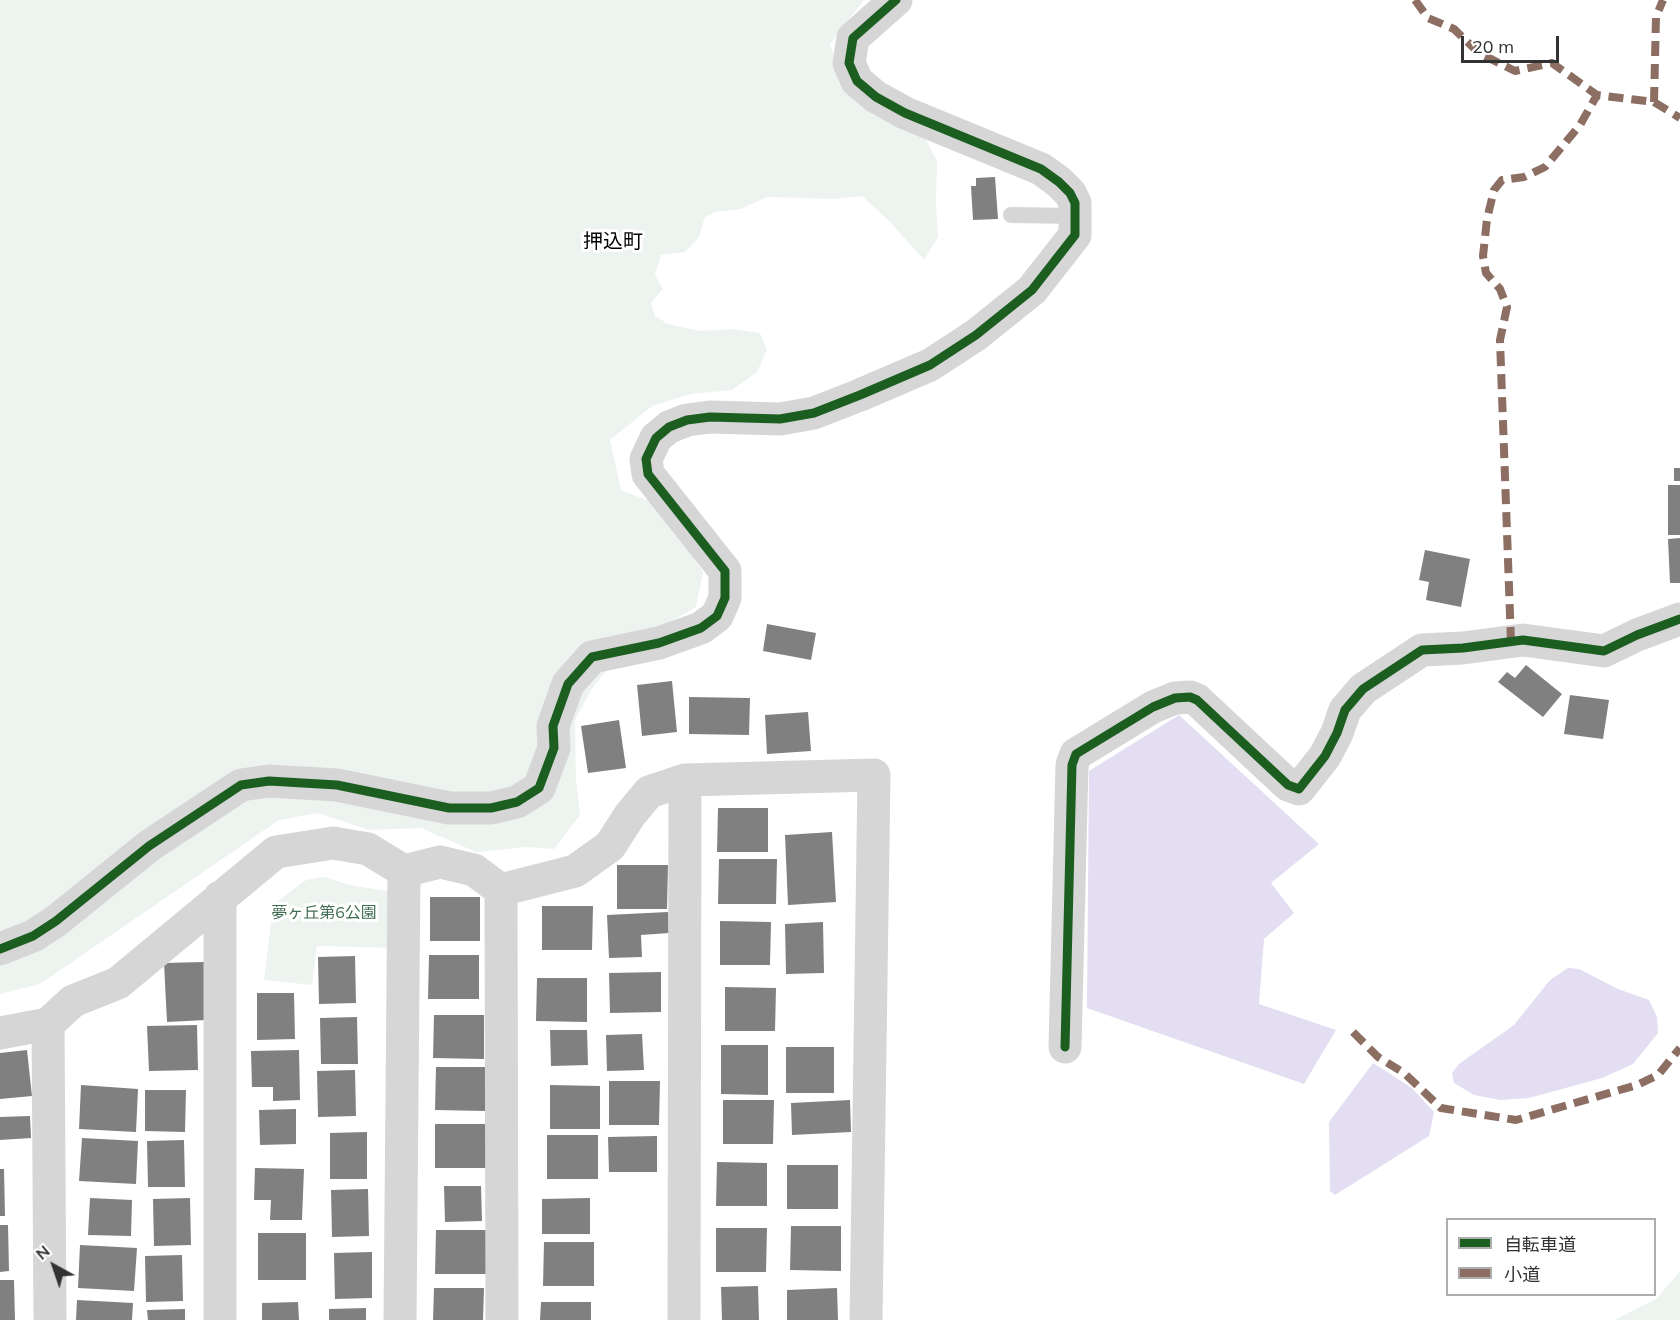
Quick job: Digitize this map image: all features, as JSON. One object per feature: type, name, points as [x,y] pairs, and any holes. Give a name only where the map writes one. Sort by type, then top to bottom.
[{"type":"street","points":[[0,950],[33,936],[56,921],[149,846],[241,784],[269,781],[337,785],[448,808],[491,808],[524,798],[539,788],[548,768],[554,748],[553,726],[568,684],[592,657],[659,643],[701,628],[717,616],[725,598],[725,572],[694,528],[648,474],[646,459],[656,438],[669,428],[687,420],[710,417],[780,419],[814,413],[930,365],[976,335],[1032,290],[1075,235],[1077,216],[1075,203],[1070,193],[1041,169],[905,113],[876,97],[857,81],[849,63],[853,38],[896,0]]},
{"type":"street","points":[[1065,1047],[1072,765],[1076,754],[1153,708],[1175,698],[1190,697],[1197,700],[1288,784],[1299,789],[1325,756],[1337,733],[1345,710],[1363,689],[1422,650],[1463,648],[1523,640],[1604,651],[1637,635],[1680,620]]},
{"type":"street","points":[[501,890],[575,871],[610,846],[630,815],[649,792],[685,780],[874,775],[866,1320]]},
{"type":"street","points":[[684,1320],[685,780]]},
{"type":"street","points":[[0,1033],[48,1024],[73,1002],[118,982],[276,852],[333,843],[368,849],[404,871],[440,862],[474,870],[501,890]]},
{"type":"street","points":[[400,1320],[404,871]]},
{"type":"street","points":[[501,890],[502,1320]]},
{"type":"street","points":[[220,897],[220,1320]]},
{"type":"street","points":[[48,1024],[50,1320]]},
{"type":"lane","points":[[1011,215],[1077,216]]},
{"type":"green space","points":[[0,0],[864,0],[830,44],[844,84],[873,115],[925,138],[937,161],[938,237],[924,260],[889,221],[862,196],[834,199],[767,197],[741,209],[716,212],[705,217],[699,237],[685,252],[661,255],[655,274],[663,289],[651,303],[655,316],[668,324],[700,331],[733,329],[760,333],[767,350],[757,372],[732,390],[691,394],[652,406],[610,440],[621,490],[657,504],[703,572],[696,607],[668,623],[636,633],[591,690],[575,720],[576,779],[580,815],[554,849],[526,847],[476,852],[421,828],[369,830],[318,813],[279,820],[40,984],[0,994]]},
{"type":"green space","name":"夢ヶ丘第6公園","points":[[325,877],[349,885],[393,892],[396,948],[317,946],[312,985],[264,980],[273,905],[306,880]]},
{"type":"green space","points":[[1680,1271],[1680,1320],[1615,1320],[1657,1298]]},
{"type":"shaded area","points":[[1179,715],[1319,844],[1271,883],[1294,913],[1264,939],[1259,1004],[1336,1030],[1304,1084],[1087,1008],[1089,771]]},
{"type":"shaded area","points":[[1568,968],[1579,969],[1618,989],[1649,1000],[1657,1017],[1658,1033],[1633,1064],[1602,1078],[1529,1098],[1500,1100],[1474,1095],[1454,1083],[1452,1073],[1459,1064],[1514,1025],[1550,980]]},
{"type":"shaded area","points":[[1373,1063],[1412,1088],[1434,1112],[1429,1136],[1335,1195],[1330,1191],[1329,1122]]},
{"type":"building","points":[[995,177],[998,219],[973,220],[971,186],[976,186],[976,178]]},
{"type":"building","points":[[1674,468],[1680,468],[1680,481],[1674,481]]},
{"type":"building","points":[[1668,485],[1680,485],[1680,535],[1668,535]]},
{"type":"building","points":[[1680,538],[1680,583],[1670,583],[1668,539]]},
{"type":"building","points":[[1425,550],[1470,559],[1461,607],[1426,600],[1429,582],[1419,580]]},
{"type":"building","points":[[767,624],[816,633],[811,660],[763,651]]},
{"type":"building","points":[[1526,665],[1562,694],[1543,717],[1498,682],[1507,672],[1515,678]]},
{"type":"building","points":[[672,681],[677,732],[642,736],[637,685]]},
{"type":"building","points":[[1570,695],[1609,700],[1603,739],[1564,734]]},
{"type":"building","points":[[689,697],[750,698],[749,735],[689,734]]},
{"type":"building","points":[[808,712],[811,751],[767,754],[765,715]]},
{"type":"building","points":[[619,720],[626,768],[588,773],[581,726]]},
{"type":"building","points":[[718,808],[768,808],[768,852],[717,852]]},
{"type":"building","points":[[832,832],[836,902],[788,905],[785,835]]},
{"type":"building","points":[[719,859],[777,859],[776,904],[718,904]]},
{"type":"building","points":[[617,865],[668,865],[667,909],[617,909]]},
{"type":"building","points":[[430,897],[480,897],[480,941],[430,941]]},
{"type":"building","points":[[542,906],[593,906],[592,950],[542,950]]},
{"type":"building","points":[[668,912],[669,933],[641,935],[642,957],[609,958],[607,915]]},
{"type":"building","points":[[720,921],[771,922],[770,965],[720,965]]},
{"type":"building","points":[[823,922],[824,973],[786,974],[785,924]]},
{"type":"building","points":[[429,955],[479,955],[479,999],[428,999]]},
{"type":"building","points":[[355,956],[356,1003],[319,1004],[318,957]]},
{"type":"building","points":[[204,962],[206,1020],[167,1022],[164,963]]},
{"type":"building","points":[[661,972],[661,1012],[610,1013],[609,973]]},
{"type":"building","points":[[537,978],[587,978],[587,1022],[536,1021]]},
{"type":"building","points":[[725,987],[776,988],[775,1031],[725,1031]]},
{"type":"building","points":[[257,993],[294,993],[295,1039],[257,1040]]},
{"type":"building","points":[[434,1015],[484,1015],[484,1059],[433,1058]]},
{"type":"building","points":[[357,1017],[358,1064],[321,1064],[320,1018]]},
{"type":"building","points":[[197,1025],[198,1070],[149,1071],[147,1026]]},
{"type":"building","points":[[550,1030],[587,1030],[588,1065],[551,1066]]},
{"type":"building","points":[[642,1034],[644,1070],[607,1071],[606,1035]]},
{"type":"building","points":[[721,1045],[768,1045],[768,1095],[721,1094]]},
{"type":"building","points":[[786,1047],[834,1047],[834,1093],[786,1093]]},
{"type":"building","points":[[27,1050],[32,1096],[0,1099],[0,1053]]},
{"type":"building","points":[[299,1050],[300,1100],[273,1101],[273,1087],[252,1087],[251,1051]]},
{"type":"building","points":[[436,1067],[486,1067],[486,1111],[435,1110]]},
{"type":"building","points":[[355,1070],[356,1116],[318,1117],[317,1071]]},
{"type":"building","points":[[609,1081],[660,1081],[659,1125],[609,1125]]},
{"type":"building","points":[[81,1085],[138,1089],[136,1132],[79,1129]]},
{"type":"building","points":[[550,1085],[600,1086],[600,1129],[550,1129]]},
{"type":"building","points":[[145,1090],[186,1090],[185,1132],[145,1131]]},
{"type":"building","points":[[723,1100],[774,1100],[773,1144],[723,1144]]},
{"type":"building","points":[[850,1100],[851,1132],[792,1135],[791,1103]]},
{"type":"building","points":[[296,1109],[296,1144],[260,1145],[259,1110]]},
{"type":"building","points":[[30,1116],[31,1138],[0,1140],[0,1117]]},
{"type":"building","points":[[435,1124],[486,1124],[486,1168],[435,1168]]},
{"type":"building","points":[[367,1132],[367,1179],[330,1179],[330,1133]]},
{"type":"building","points":[[547,1135],[598,1135],[598,1179],[547,1179]]},
{"type":"building","points":[[657,1136],[657,1172],[609,1172],[608,1137]]},
{"type":"building","points":[[82,1138],[138,1141],[136,1184],[79,1181]]},
{"type":"building","points":[[184,1140],[185,1187],[148,1187],[147,1141]]},
{"type":"building","points":[[717,1162],[767,1163],[767,1206],[716,1206]]},
{"type":"building","points":[[787,1165],[838,1165],[838,1209],[787,1209]]},
{"type":"building","points":[[255,1168],[304,1169],[302,1220],[270,1220],[271,1200],[254,1200]]},
{"type":"building","points":[[0,1169],[4,1169],[5,1216],[0,1216]]},
{"type":"building","points":[[444,1186],[481,1186],[482,1221],[445,1222]]},
{"type":"building","points":[[368,1189],[369,1236],[332,1237],[331,1190]]},
{"type":"building","points":[[90,1198],[132,1200],[131,1236],[88,1235]]},
{"type":"building","points":[[190,1198],[191,1245],[154,1246],[153,1199]]},
{"type":"building","points":[[590,1198],[590,1234],[542,1234],[542,1199]]},
{"type":"building","points":[[0,1225],[8,1225],[9,1271],[0,1272]]},
{"type":"building","points":[[791,1226],[841,1226],[841,1271],[790,1270]]},
{"type":"building","points":[[716,1228],[767,1228],[766,1272],[716,1272]]},
{"type":"building","points":[[436,1230],[486,1230],[486,1274],[435,1274]]},
{"type":"building","points":[[258,1233],[306,1233],[306,1280],[258,1280]]},
{"type":"building","points":[[544,1242],[594,1242],[594,1286],[543,1286]]},
{"type":"building","points":[[80,1245],[137,1248],[134,1291],[78,1288]]},
{"type":"building","points":[[372,1252],[372,1298],[335,1299],[334,1253]]},
{"type":"building","points":[[182,1255],[183,1301],[146,1302],[145,1256]]},
{"type":"building","points":[[0,1280],[14,1280],[15,1320],[0,1320]]},
{"type":"building","points":[[758,1286],[759,1320],[722,1320],[721,1287]]},
{"type":"building","points":[[434,1288],[484,1288],[483,1320],[433,1320]]},
{"type":"building","points":[[837,1288],[838,1320],[787,1320],[787,1290]]},
{"type":"building","points":[[77,1300],[133,1303],[132,1320],[76,1320]]},
{"type":"building","points":[[298,1302],[299,1320],[262,1320],[262,1303]]},
{"type":"building","points":[[541,1302],[591,1302],[591,1320],[540,1320]]},
{"type":"building","points":[[366,1308],[366,1320],[329,1320],[329,1309]]},
{"type":"building","points":[[185,1309],[185,1320],[148,1320],[147,1310]]},
{"type":"marked path","points":[[1415,0],[1428,18],[1454,29],[1479,53],[1515,71],[1552,63],[1597,95],[1654,102],[1680,118]]},
{"type":"marked path","points":[[1654,102],[1656,17],[1663,0]]},
{"type":"marked path","points":[[1511,642],[1500,340],[1507,307],[1500,289],[1486,273],[1483,256],[1487,219],[1494,190],[1502,180],[1524,177],[1545,167],[1580,125],[1597,95]]},
{"type":"marked path","points":[[1353,1032],[1378,1057],[1404,1073],[1441,1108],[1516,1120],[1637,1085],[1658,1075],[1680,1048]]},
{"type":"cycle path","points":[[0,949],[33,936],[56,921],[149,846],[241,785],[269,781],[337,785],[449,808],[491,808],[517,802],[539,788],[554,748],[553,726],[568,684],[592,657],[659,643],[701,628],[717,616],[725,598],[725,571],[648,474],[646,459],[656,438],[669,427],[687,420],[710,417],[780,419],[814,413],[860,395],[930,365],[976,335],[1032,290],[1075,235],[1075,203],[1070,193],[1041,169],[905,113],[876,97],[857,81],[849,63],[853,38],[896,0]]},
{"type":"cycle path","points":[[1065,1047],[1072,765],[1076,754],[1153,707],[1175,698],[1190,697],[1197,700],[1288,785],[1299,789],[1325,756],[1337,733],[1345,710],[1363,689],[1422,650],[1463,648],[1523,640],[1604,651],[1637,635],[1680,619]]},
{"type":"district","name":"押込町","points":[[613,242]]}]
